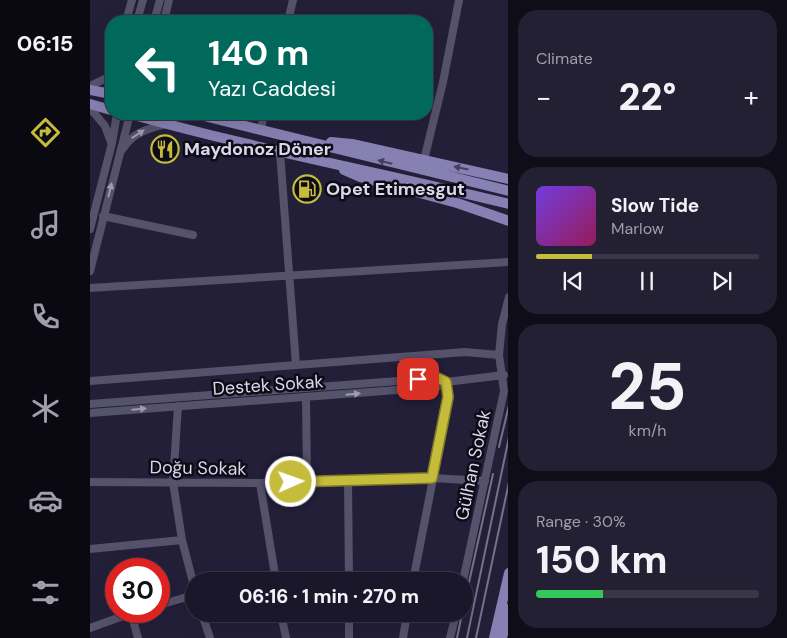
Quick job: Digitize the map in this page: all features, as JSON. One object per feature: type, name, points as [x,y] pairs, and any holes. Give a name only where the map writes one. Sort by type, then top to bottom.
[{"type":"main road","points":[[90,88],[105,92]]},
{"type":"main road","points":[[90,104],[105,108]]},
{"type":"main road","points":[[152,120],[280,152],[508,204]]},
{"type":"main road","points":[[222,120],[508,191]]},
{"type":"main road","points":[[307,140],[352,144],[508,179]]},
{"type":"main road","points":[[320,160],[360,177],[457,203],[508,221]]},
{"type":"main road","points":[[494,638],[508,573]]},
{"type":"main road","points":[[502,638],[508,609]]},
{"type":"street","points":[[128,15],[132,0]]},
{"type":"street","points":[[138,15],[142,0]]},
{"type":"street","points":[[156,15],[160,0]]},
{"type":"street","points":[[165,15],[169,0]]},
{"type":"street","points":[[289,15],[293,0]]},
{"type":"street","points":[[424,160],[443,82],[459,0]]},
{"type":"street","points":[[90,88],[105,79]]},
{"type":"street","points":[[90,108],[105,126],[112,143]]},
{"type":"street","points":[[90,229],[116,120]]},
{"type":"street","points":[[90,271],[128,120]]},
{"type":"street","points":[[261,129],[263,120]]},
{"type":"street","points":[[118,156],[135,134],[145,129],[166,124]]},
{"type":"street","points":[[280,152],[296,366]]},
{"type":"street","points":[[104,216],[193,235]]},
{"type":"street","points":[[90,288],[508,262]]},
{"type":"street","name":"Gülhan Sokak","points":[[465,572],[504,391],[504,375],[499,355],[502,324],[508,298]]},
{"type":"street","points":[[90,380],[465,352],[499,355]]},
{"type":"street","name":"Destek Sokak","points":[[90,413],[437,388],[446,382],[504,375]]},
{"type":"street","name":"Destek Sokak","points":[[90,404],[438,378],[446,382]]},
{"type":"street","points":[[415,572],[448,397],[446,382]]},
{"type":"street","points":[[306,398],[306,481]]},
{"type":"street","points":[[90,400],[99,403]]},
{"type":"street","points":[[178,406],[173,482],[182,540],[190,572]]},
{"type":"street","name":"Doğu Sokak","points":[[90,482],[260,483],[432,478],[485,481]]},
{"type":"street","points":[[348,480],[349,572]]},
{"type":"street","points":[[260,483],[275,572]]},
{"type":"street","points":[[90,549],[182,540]]},
{"type":"street","points":[[170,602],[185,598]]},
{"type":"street","points":[[205,622],[210,638]]},
{"type":"street","points":[[283,622],[286,638]]},
{"type":"street","points":[[349,622],[349,638]]},
{"type":"street","points":[[403,638],[406,622]]},
{"type":"street","points":[[450,638],[454,622]]},
{"type":"street","points":[[90,628],[105,623]]},
{"type":"street","points":[[136,623],[138,638]]},
{"type":"railway","points":[[499,447],[508,409]]},
{"type":"railway","points":[[467,638],[508,442]]},
{"type":"railway","points":[[471,572],[493,474]]},
{"type":"railway","points":[[476,638],[508,487]]},
{"type":"railway","points":[[457,638],[460,622]]},
{"type":"place","name":"Maydonoz Döner","points":[[165,149]]},
{"type":"place","name":"Opet Etimesgut","points":[[307,189]]},
{"type":"route","points":[[291,482],[432,478],[448,397],[446,382],[438,378],[418,379]]}]
